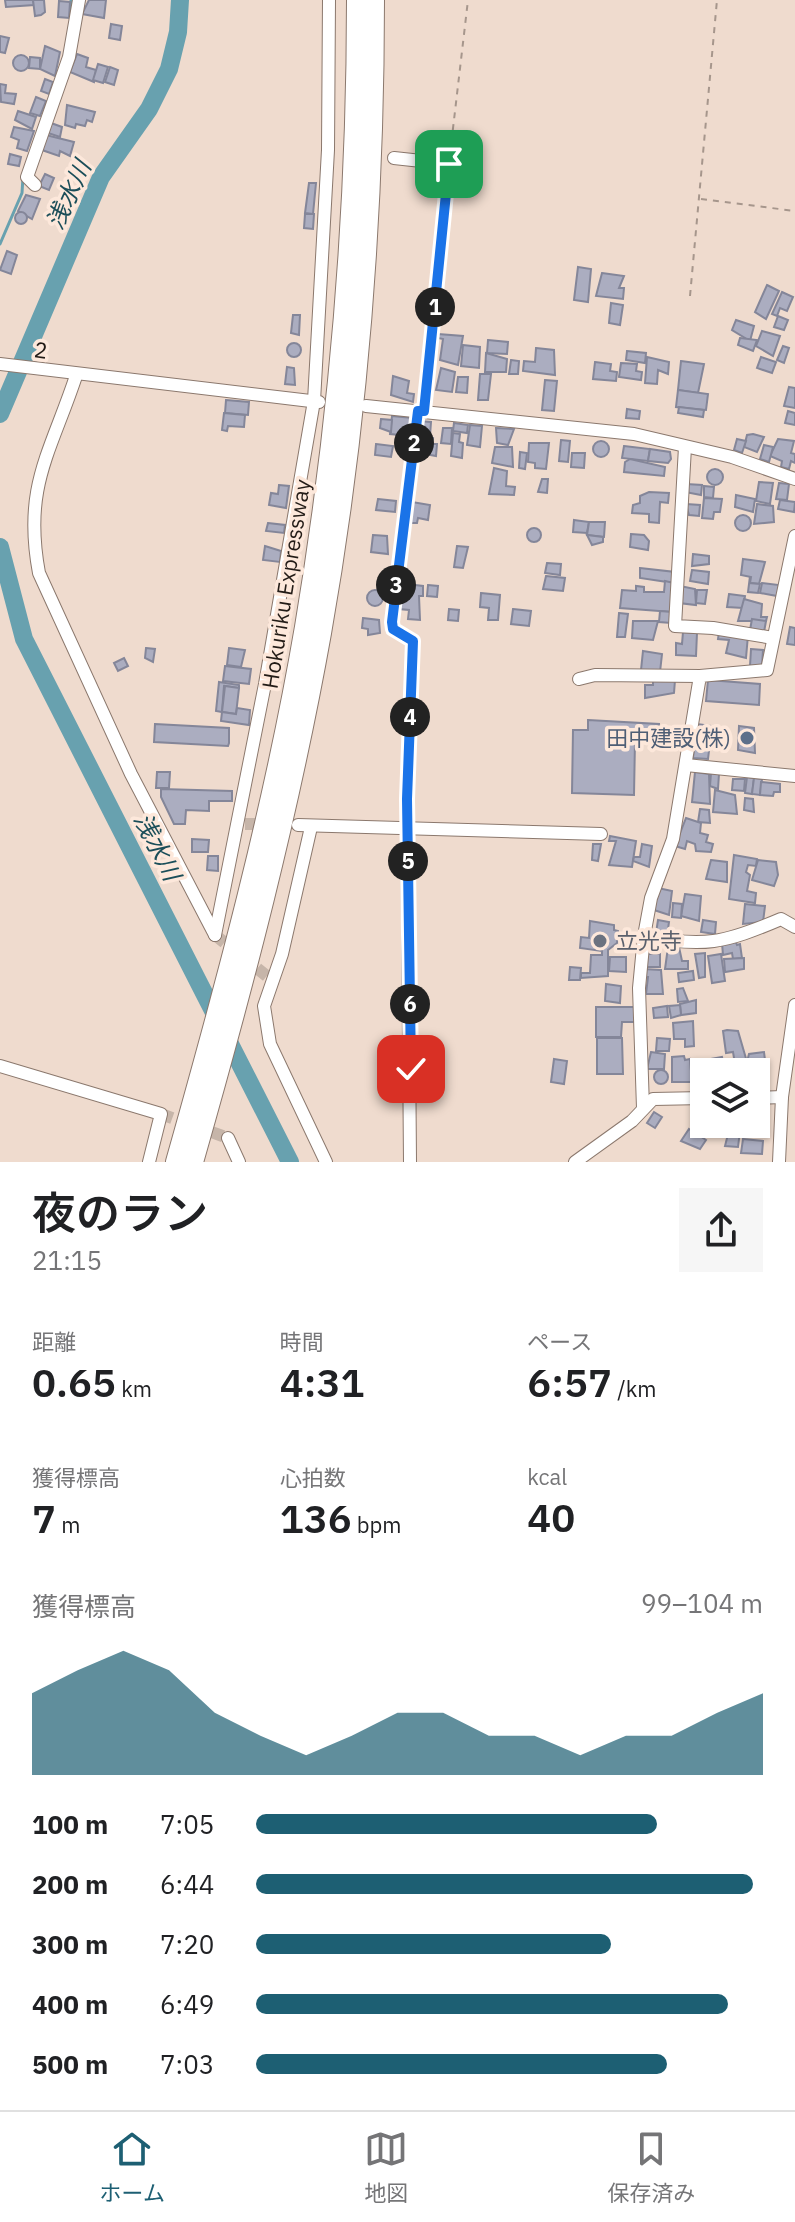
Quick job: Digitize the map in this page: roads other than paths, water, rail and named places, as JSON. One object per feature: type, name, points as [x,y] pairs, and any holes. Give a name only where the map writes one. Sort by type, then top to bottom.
[{"type":"highway","name":"Hokuriku Expressway","points":[[176,1162],[230,967],[292,699],[326,487],[349,259],[357,0]]},
{"type":"highway","name":"Hokuriku Expressway","points":[[193,1162],[242,985],[294,770],[341,502],[366,255],[374,0]]},
{"type":"street","points":[[35,185],[27,177],[69,57],[79,0]]},
{"type":"street","points":[[76,376],[34,497],[33,542],[39,573],[131,774],[215,935],[242,824],[314,401],[334,151],[329,0]]},
{"type":"street","points":[[394,158],[449,164]]},
{"type":"street","name":"2","points":[[0,364],[76,376],[330,402]]},
{"type":"street","points":[[366,406],[634,434],[732,457],[795,479]]},
{"type":"street","points":[[410,1162],[407,827],[413,641],[393,629],[392,622],[421,411]]},
{"type":"street","points":[[685,447],[675,626],[773,638]]},
{"type":"street","points":[[579,679],[595,675],[700,676],[767,670],[792,566],[795,536]]},
{"type":"street","points":[[643,1108],[639,988],[644,936],[651,898],[673,839],[700,676]]},
{"type":"street","points":[[686,765],[795,776]]},
{"type":"street","points":[[326,1162],[270,1044],[264,1006],[282,954],[305,826],[601,834]]},
{"type":"street","points":[[644,936],[693,945],[708,944],[781,919],[795,927]]},
{"type":"street","points":[[779,1162],[782,1097],[795,1005]]},
{"type":"street","points":[[0,1066],[161,1114],[149,1162]]},
{"type":"street","points":[[770,1097],[782,1097]]},
{"type":"street","points":[[575,1162],[632,1121],[653,1099],[690,1098]]},
{"type":"street","points":[[781,1119],[795,1118]]},
{"type":"street","points":[[228,1138],[239,1162]]},
{"type":"waterway","points":[[71,0],[71,10]]},
{"type":"waterway","name":"浅水川","points":[[0,414],[101,177],[149,109],[169,69],[178,32],[180,0]]},
{"type":"waterway","points":[[0,244],[22,193],[23,177]]},
{"type":"waterway","name":"浅水川","points":[[0,547],[24,639],[290,1162]]},
{"type":"tunnel","points":[[245,824],[270,824]]},
{"type":"tunnel","points":[[215,935],[273,981]]},
{"type":"tunnel","points":[[161,1114],[228,1138]]},
{"type":"place","name":"田中建設(株)","points":[[747,738]]},
{"type":"place","name":"立光寺","points":[[600,941]]}]
